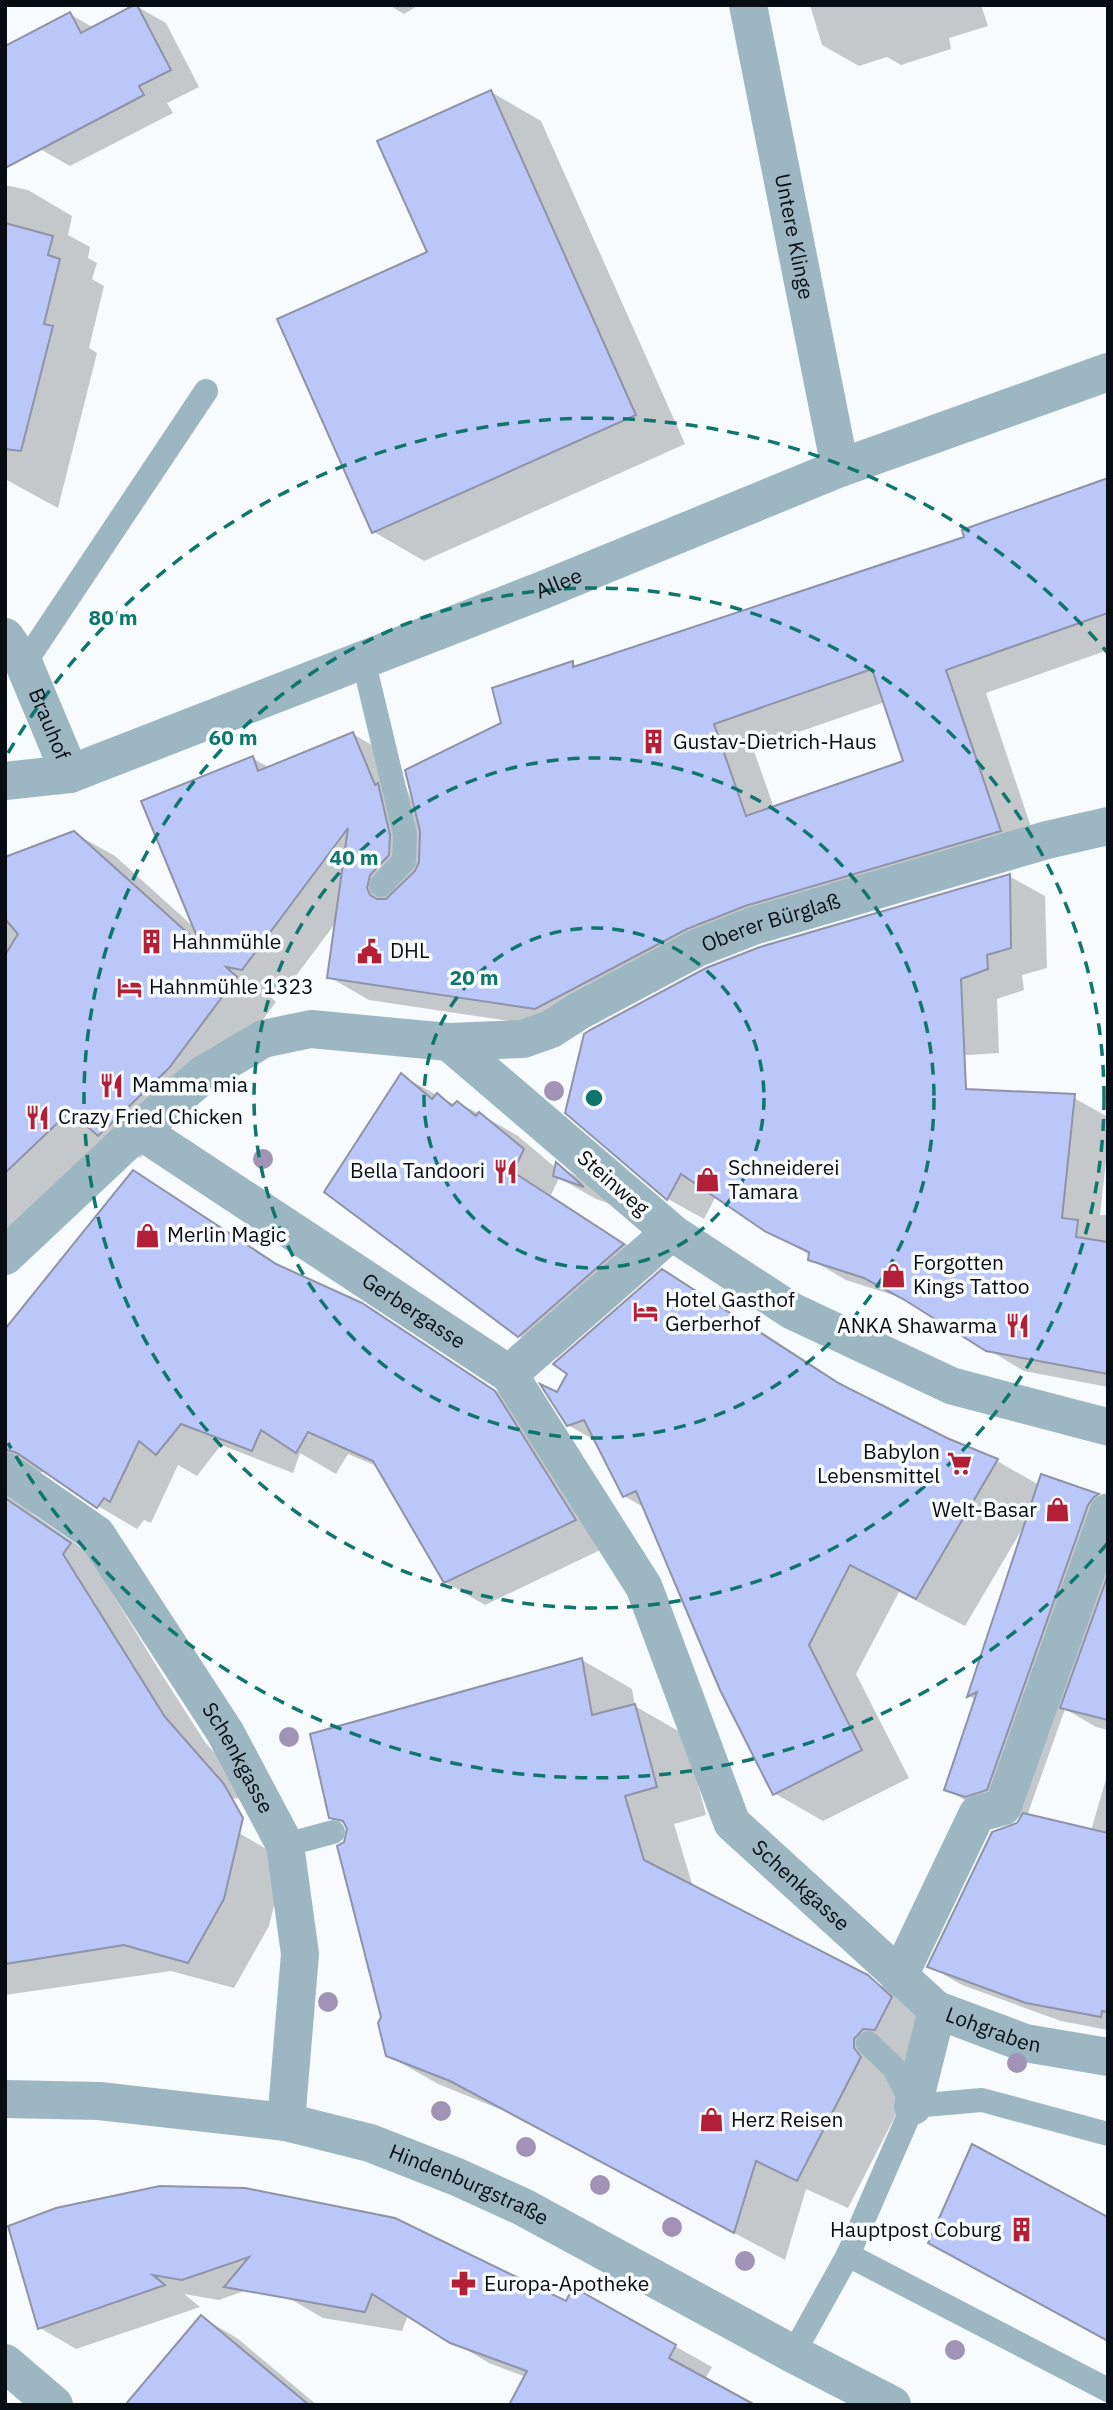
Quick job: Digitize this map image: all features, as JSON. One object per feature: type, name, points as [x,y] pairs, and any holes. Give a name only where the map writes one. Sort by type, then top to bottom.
[{"type":"street","name":"Untere Klinge","points":[[747,6],[840,468]]},
{"type":"street","name":"Allee","points":[[5,781],[70,774],[543,590],[840,468],[1108,372]]},
{"type":"street","name":"Brauhof","points":[[14,651],[70,774]]},
{"type":"street","name":"Oberer Bürglaß","points":[[449,1042],[523,1039],[551,1029],[696,948],[753,926],[1047,840],[1108,826]]},
{"type":"street","points":[[5,1256],[139,1130],[204,1074],[263,1039],[311,1029],[449,1042]]},
{"type":"street","name":"Steinweg","points":[[449,1042],[671,1232],[792,1311],[952,1386],[1108,1427]]},
{"type":"street","name":"Gerbergasse","points":[[139,1130],[509,1374]]},
{"type":"street","points":[[509,1374],[671,1232]]},
{"type":"street","name":"Schenkgasse","points":[[509,1374],[645,1587],[732,1823],[937,2010]]},
{"type":"street","name":"Schenkgasse","points":[[5,1472],[96,1534],[225,1732],[285,1845],[300,1954],[286,2122]]},
{"type":"street","points":[[899,1977],[977,1814],[1003,1807],[1108,1512]]},
{"type":"street","name":"Lohgraben","points":[[913,2106],[937,2010],[1025,2043],[1108,2057]]},
{"type":"street","name":"Hindenburgstraße","points":[[5,2099],[99,2101],[286,2122],[370,2143],[457,2177],[523,2207],[892,2405]]},
{"type":"street","points":[[5,2363],[54,2405]]},
{"type":"lane","points":[[14,651],[206,391]]},
{"type":"lane","points":[[363,659],[405,834],[404,861],[381,885]]},
{"type":"lane","points":[[285,1845],[333,1832]]},
{"type":"lane","points":[[868,2043],[894,2068],[913,2106]]},
{"type":"lane","points":[[913,2106],[982,2100],[1108,2134]]},
{"type":"lane","points":[[793,2354],[848,2255],[913,2106]]},
{"type":"lane","points":[[848,2255],[1108,2390]]},
{"type":"building","points":[[137,5],[171,70],[139,86],[144,95],[5,168],[5,46],[70,12],[81,33]]},
{"type":"building","points":[[491,90],[636,415],[372,533],[277,319],[427,252],[377,141]]},
{"type":"building","points":[[5,223],[53,236],[48,255],[60,259],[44,324],[53,326],[21,451],[5,449]]},
{"type":"building","points":[[1108,478],[1108,613],[946,670],[1001,831],[745,906],[687,929],[535,1009],[327,978],[348,828],[242,970],[226,967],[237,977],[169,1068],[98,1136],[70,1111],[5,1173],[5,955],[18,934],[5,919],[5,857],[74,831],[200,944],[141,801],[253,756],[258,771],[353,732],[375,785],[378,783],[390,835],[389,855],[370,875],[367,888],[370,895],[377,899],[386,899],[415,871],[419,862],[420,831],[405,770],[501,723],[492,688],[573,661],[573,667],[964,537],[962,530]],"holes":[[[872,669],[903,761],[746,816],[714,724]]]},
{"type":"building","points":[[1010,874],[1011,948],[987,955],[988,969],[961,979],[966,1089],[1075,1094],[1062,1218],[1078,1220],[1076,1237],[1108,1242],[1108,1374],[986,1351],[864,1278],[808,1260],[809,1252],[766,1232],[681,1174],[667,1200],[565,1113],[584,1034],[590,1030],[706,968],[760,947]]},
{"type":"building","points":[[401,1073],[432,1099],[437,1093],[452,1106],[457,1101],[476,1116],[479,1112],[524,1149],[513,1172],[624,1244],[518,1337],[324,1192]]},
{"type":"building","points":[[556,1162],[584,1187],[553,1176]]},
{"type":"building","points":[[133,1170],[276,1264],[362,1303],[495,1391],[576,1520],[444,1583],[373,1461],[308,1432],[296,1453],[261,1430],[252,1451],[181,1424],[156,1455],[139,1441],[110,1502],[104,1498],[97,1508],[17,1453],[5,1449],[5,1329]]},
{"type":"building","points":[[662,1269],[838,1383],[947,1438],[998,1459],[916,1599],[850,1565],[809,1645],[862,1750],[773,1795],[720,1690],[636,1491],[623,1497],[584,1420],[567,1426],[540,1384],[557,1392],[567,1374],[553,1364]]},
{"type":"building","points":[[1041,1474],[1099,1494],[1088,1505],[987,1790],[965,1797],[944,1790],[977,1692],[967,1697]]},
{"type":"building","points":[[5,1498],[71,1543],[63,1554],[165,1717],[224,1784],[243,1818],[224,1899],[188,1963],[124,1945],[5,1964]]},
{"type":"building","points":[[1108,1575],[1108,1720],[1060,1708]]},
{"type":"building","points":[[582,1658],[592,1715],[635,1704],[657,1787],[625,1796],[644,1860],[868,1975],[892,1997],[875,2030],[863,2029],[854,2039],[854,2048],[861,2057],[797,2181],[756,2161],[734,2233],[450,2081],[386,2056],[378,2023],[381,2017],[337,1846],[344,1842],[347,1829],[343,1821],[329,1818],[310,1734]]},
{"type":"building","points":[[1023,1813],[1108,1833],[1108,2012],[1102,2011],[1101,2017],[1026,2003],[927,1967],[992,1832],[1017,1823]]},
{"type":"building","name":"Hauptpost Coburg","points":[[972,2144],[1108,2217],[1108,2341],[928,2243]]},
{"type":"building","points":[[160,2186],[245,2188],[395,2218],[566,2301],[573,2287],[676,2345],[669,2358],[755,2405],[509,2405],[527,2371],[450,2343],[372,2294],[365,2312],[224,2287],[249,2257],[182,2280],[153,2275],[165,2285],[38,2329],[8,2226],[56,2208]]},
{"type":"building","points":[[201,2315],[309,2405],[125,2405]]},
{"type":"place","name":"Gustav-Dietrich-Haus","points":[[653,742]]},
{"type":"place","name":"Hahnmühle","points":[[152,942]]},
{"type":"place","name":"DHL","points":[[370,951]]},
{"type":"place","name":"Hahnmühle 1323","points":[[129,987]]},
{"type":"place","name":"Mamma mia","points":[[112,1085]]},
{"type":"place","name":"Crazy Fried Chicken","points":[[38,1117]]},
{"type":"place","name":"Bella Tandoori","points":[[505,1171]]},
{"type":"place","name":"Schneiderei Tamara","points":[[708,1180]]},
{"type":"place","name":"Merlin Magic","points":[[147,1235]]},
{"type":"place","name":"Forgotten Kings Tattoo","points":[[893,1275]]},
{"type":"place","name":"Hotel Gasthof Gerberhof","points":[[645,1312]]},
{"type":"place","name":"ANKA Shawarma","points":[[1017,1326]]},
{"type":"place","name":"Babylon Lebensmittel","points":[[960,1464]]},
{"type":"place","name":"Welt-Basar","points":[[1057,1510]]},
{"type":"place","name":"Herz Reisen","points":[[711,2120]]},
{"type":"place","name":"Hauptpost Coburg","points":[[1021,2230]]},
{"type":"place","name":"Europa-Apotheke","points":[[464,2284]]}]
